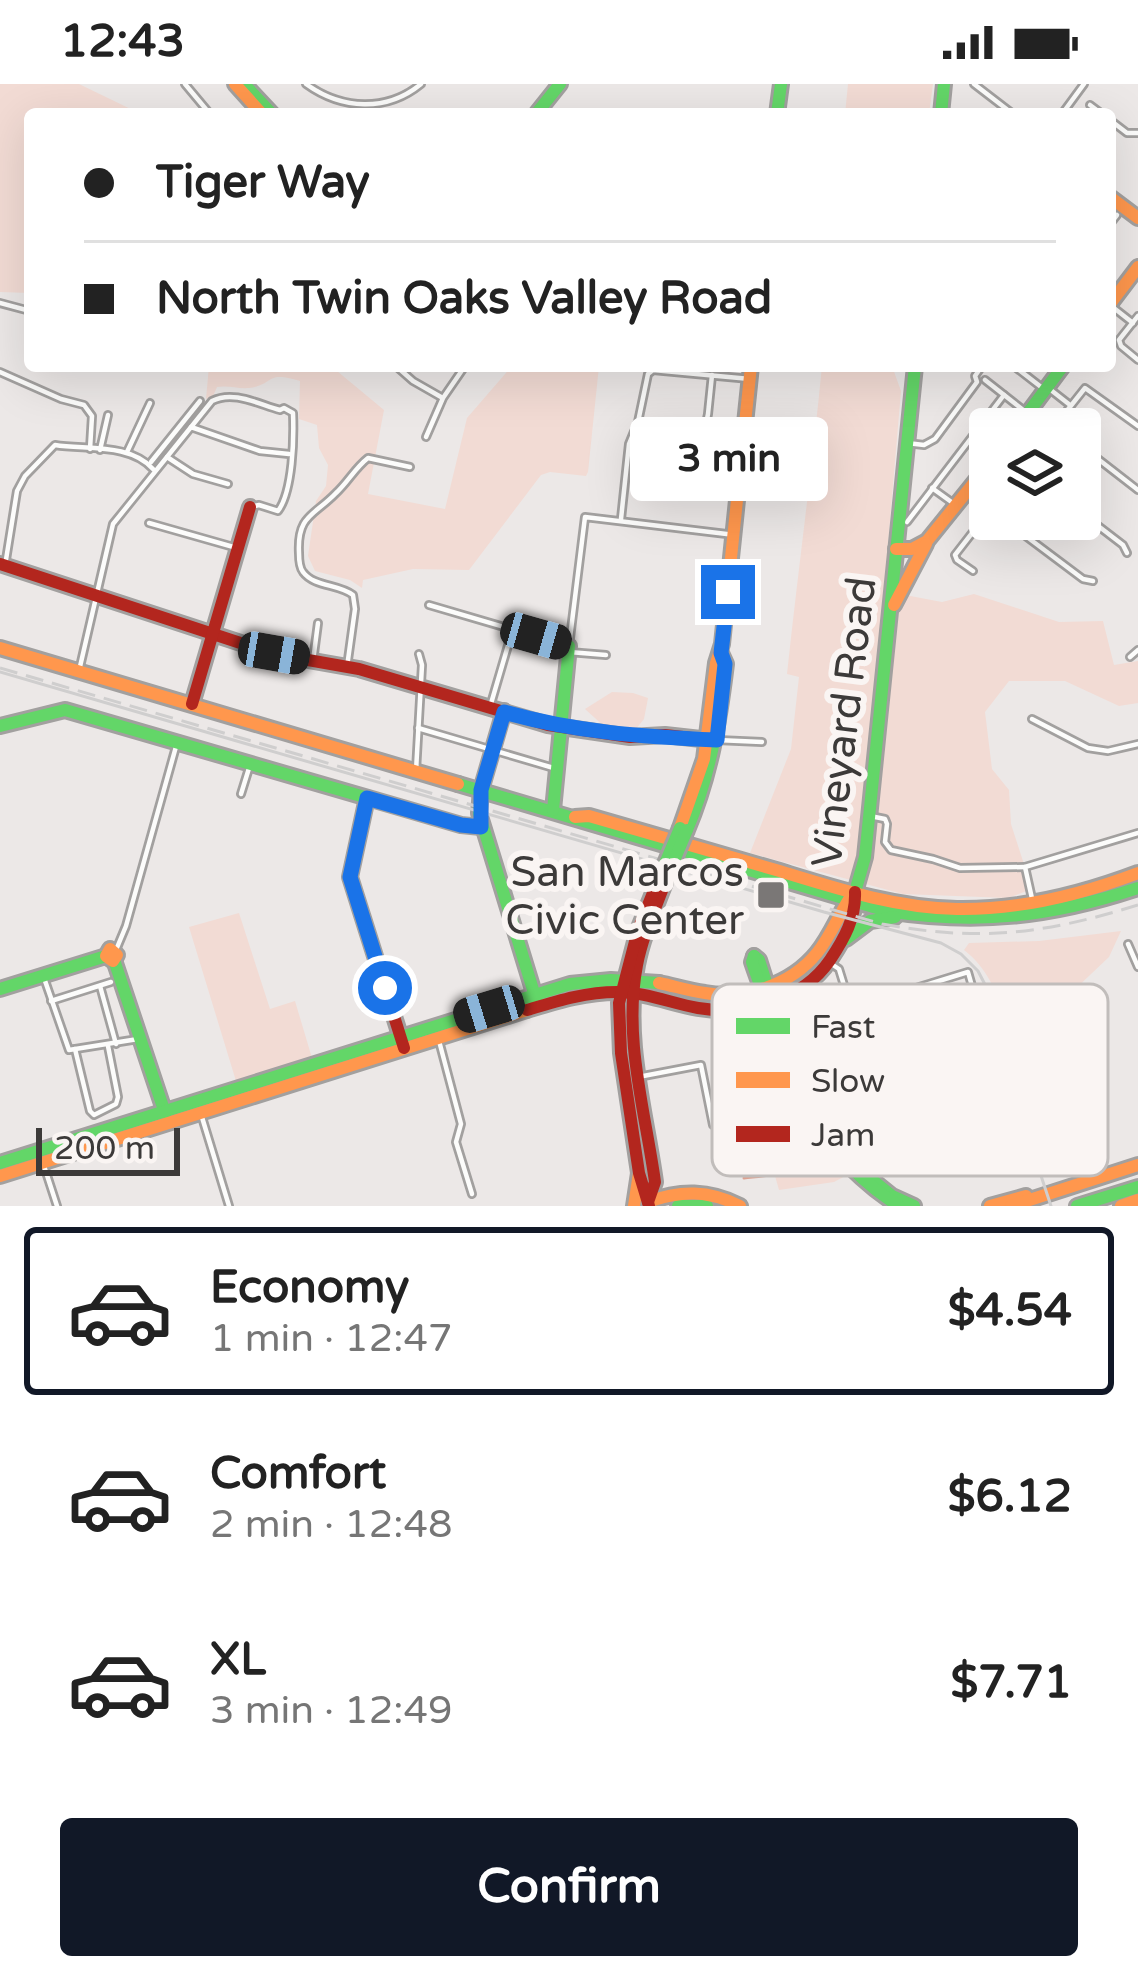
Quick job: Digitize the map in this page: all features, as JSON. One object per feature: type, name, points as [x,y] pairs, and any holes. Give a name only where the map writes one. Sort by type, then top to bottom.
[{"type":"main road","points":[[240,84],[266,108]]},
{"type":"main road","points":[[541,108],[560,84]]},
{"type":"main road","points":[[1116,296],[1138,267]]},
{"type":"main road","points":[[644,1205],[621,1053],[628,986],[642,917],[680,837],[713,740],[716,664],[721,653],[751,372]]},
{"type":"main road","points":[[896,549],[914,372]]},
{"type":"main road","points":[[1031,408],[1059,372]]},
{"type":"main road","name":"Vineyard Road","points":[[853,899],[865,857],[896,549],[912,550],[927,542],[969,492]]},
{"type":"main road","points":[[192,704],[250,507]]},
{"type":"main road","points":[[890,612],[927,542]]},
{"type":"main road","points":[[3,565],[274,653],[347,667],[561,727],[630,737],[713,740]]},
{"type":"main road","points":[[0,648],[553,810],[587,824],[680,837],[853,899],[944,921]]},
{"type":"main road","points":[[553,810],[569,649]]},
{"type":"main road","points":[[497,709],[481,790],[481,827],[536,1000]]},
{"type":"main road","points":[[0,727],[65,710],[481,827]]},
{"type":"main road","points":[[367,798],[350,877],[402,1042]]},
{"type":"main road","points":[[853,899],[946,909],[1033,903],[1138,873]]},
{"type":"main road","points":[[842,941],[881,918],[988,921],[1037,916],[1138,888]]},
{"type":"main road","points":[[807,984],[830,963],[842,941],[853,920],[853,899]]},
{"type":"main road","points":[[782,984],[818,953],[853,899]]},
{"type":"main road","points":[[0,989],[112,956],[167,1117]]},
{"type":"main road","points":[[628,986],[655,1182],[644,1205]]},
{"type":"main road","points":[[0,1163],[40,1156],[536,1000],[628,986],[712,994]]},
{"type":"main road","points":[[402,1042],[438,1037],[536,1000]]},
{"type":"main road","points":[[0,1175],[40,1156]]},
{"type":"main road","points":[[1108,1175],[1138,1165]]},
{"type":"main road","points":[[863,1176],[899,1206]]},
{"type":"main road","points":[[865,1176],[914,1206]]},
{"type":"main road","points":[[1011,1206],[1104,1176]]},
{"type":"main road","points":[[990,1206],[1080,1184]]},
{"type":"main road","points":[[1077,1206],[1138,1187]]},
{"type":"main road","points":[[644,1205],[667,1194],[704,1192],[740,1206]]},
{"type":"main road","points":[[1120,1206],[1138,1201]]},
{"type":"main road","points":[[644,1205],[666,1206]]},
{"type":"main road","points":[[678,1206],[707,1206]]},
{"type":"street","points":[[185,84],[205,108]]},
{"type":"street","points":[[306,84],[335,100],[364,105],[395,101],[421,84]]},
{"type":"street","points":[[974,84],[1004,108]]},
{"type":"street","points":[[1090,105],[1094,108]]},
{"type":"street","points":[[1136,319],[1119,344],[1138,360]]},
{"type":"street","points":[[0,372],[91,411],[89,450]]},
{"type":"street","points":[[403,372],[442,398]]},
{"type":"street","points":[[426,436],[442,398],[461,372]]},
{"type":"street","points":[[621,522],[629,444],[651,372]]},
{"type":"street","points":[[677,372],[751,372]]},
{"type":"street","points":[[907,443],[924,445],[935,439],[977,382],[978,372]]},
{"type":"street","points":[[1022,372],[1070,405]]},
{"type":"street","points":[[698,463],[712,375]]},
{"type":"street","points":[[985,380],[1021,408]]},
{"type":"street","points":[[1068,408],[1082,390],[1089,389],[1138,426]]},
{"type":"street","points":[[907,522],[1004,395]]},
{"type":"street","points":[[152,467],[167,457],[219,397],[284,408],[292,413],[284,503],[278,511],[250,507]]},
{"type":"street","points":[[79,671],[113,524],[200,401]]},
{"type":"street","points":[[127,452],[150,404]]},
{"type":"street","points":[[100,449],[107,415]]},
{"type":"street","points":[[191,427],[260,452],[290,454]]},
{"type":"street","points":[[3,565],[17,491],[55,446],[127,452],[152,467]]},
{"type":"street","points":[[167,457],[193,474],[228,484]]},
{"type":"street","points":[[347,667],[356,610],[353,595],[303,572],[299,536],[308,515],[368,458],[410,467]]},
{"type":"street","points":[[1101,462],[1138,490]]},
{"type":"street","points":[[932,488],[957,506]]},
{"type":"street","points":[[569,649],[585,517],[735,535]]},
{"type":"street","points":[[149,524],[237,548]]},
{"type":"street","points":[[1101,528],[1127,554]]},
{"type":"street","points":[[969,537],[955,555],[973,571]]},
{"type":"street","points":[[1032,540],[1083,579],[1093,580]]},
{"type":"street","points":[[429,605],[605,656]]},
{"type":"street","points":[[313,661],[318,623]]},
{"type":"street","points":[[497,709],[513,630]]},
{"type":"street","points":[[1130,657],[1138,650]]},
{"type":"street","points":[[416,771],[419,654]]},
{"type":"street","points":[[1032,719],[1088,748],[1108,751],[1138,743]]},
{"type":"street","points":[[418,728],[557,769]]},
{"type":"street","points":[[713,740],[762,742]]},
{"type":"street","points":[[112,956],[124,932],[177,743]]},
{"type":"street","points":[[241,794],[250,764]]},
{"type":"street","points":[[869,816],[885,819],[885,842],[891,850],[960,868],[1025,867],[1138,833]]},
{"type":"street","points":[[1025,867],[1033,903]]},
{"type":"street","points":[[1128,944],[1138,967]]},
{"type":"street","points":[[830,963],[839,969],[844,984]]},
{"type":"street","points":[[929,984],[968,972],[971,984]]},
{"type":"street","points":[[43,975],[69,1050],[141,1038]]},
{"type":"street","points":[[51,1001],[111,982]]},
{"type":"street","points":[[75,1049],[89,1111],[94,1115],[116,1104],[118,1097],[100,985]]},
{"type":"street","points":[[438,1037],[460,1129],[456,1142],[472,1194]]},
{"type":"street","points":[[638,1077],[701,1065],[712,1120]]},
{"type":"street","points":[[199,1107],[229,1206]]},
{"type":"street","points":[[40,1156],[57,1206]]},
{"type":"shaded area","points":[[0,84],[79,84],[129,108],[24,108],[24,293],[0,292]]},
{"type":"shaded area","points":[[848,84],[933,84],[930,108],[846,108]]},
{"type":"shaded area","points":[[208,372],[338,372],[384,410],[368,494],[445,509],[467,418],[507,372],[598,372],[586,476],[541,475],[469,570],[413,569],[363,580],[362,588],[315,571],[308,556],[316,501],[326,486],[328,465],[319,448],[317,425],[299,419],[300,381],[280,377],[249,388],[217,387],[206,399]]},
{"type":"shaded area","points":[[821,372],[894,372],[901,391],[884,591],[942,602],[974,594],[1059,622],[1103,621],[1114,665],[1138,661],[1138,703],[1119,706],[1065,681],[1009,681],[985,712],[992,769],[1009,790],[1011,824],[1032,889],[1008,898],[903,894],[750,853],[791,749],[799,677],[787,674]]},
{"type":"shaded area","points":[[612,692],[648,698],[644,719],[635,730],[605,727],[585,709]]},
{"type":"shaded area","points":[[239,913],[270,1009],[295,1001],[312,1058],[236,1081],[189,927]]},
{"type":"shaded area","points":[[1121,931],[1109,957],[1080,984],[992,984],[964,950],[969,943]]},
{"type":"shaded area","points":[[775,1176],[845,1176],[834,1182],[779,1190]]},
{"type":"waterway","points":[[744,1178],[761,1176]]},
{"type":"tram line","points":[[0,672],[941,943],[961,954],[985,984]]},
{"type":"tram line","points":[[1041,1176],[1051,1206]]},
{"type":"railway","points":[[0,668],[882,924],[950,933],[1012,932],[1072,923],[1138,905]]},
{"type":"traffic: fast","points":[[244,84],[266,108]]},
{"type":"traffic: fast","points":[[541,108],[560,84]]},
{"type":"traffic: fast","points":[[778,108],[781,84]]},
{"type":"traffic: fast","points":[[942,108],[944,84]]},
{"type":"traffic: fast","points":[[855,892],[865,857],[914,372]]},
{"type":"traffic: fast","points":[[1032,408],[1059,372]]},
{"type":"traffic: fast","points":[[553,810],[569,646]]},
{"type":"traffic: fast","points":[[687,830],[717,728],[726,664],[721,653]]},
{"type":"traffic: fast","points":[[0,726],[65,710],[481,827]]},
{"type":"traffic: fast","points":[[504,711],[479,813],[538,1006]]},
{"type":"traffic: fast","points":[[458,784],[887,911],[1014,916],[1075,906],[1138,888]]},
{"type":"traffic: fast","points":[[661,873],[680,828]]},
{"type":"traffic: fast","points":[[668,875],[687,830]]},
{"type":"traffic: fast","points":[[846,939],[870,921],[895,917]]},
{"type":"traffic: fast","points":[[0,989],[106,956]]},
{"type":"traffic: fast","points":[[754,956],[767,984]]},
{"type":"traffic: fast","points":[[754,956],[760,984]]},
{"type":"traffic: fast","points":[[114,960],[165,1113]]},
{"type":"traffic: fast","points":[[0,1163],[570,984],[659,983]]},
{"type":"traffic: fast","points":[[860,1176],[899,1206]]},
{"type":"traffic: fast","points":[[867,1176],[914,1206]]},
{"type":"traffic: fast","points":[[1077,1206],[1138,1187]]},
{"type":"traffic: fast","points":[[678,1206],[707,1206]]},
{"type":"traffic: slow","points":[[235,84],[257,108]]},
{"type":"traffic: slow","points":[[1116,202],[1138,218]]},
{"type":"traffic: slow","points":[[1116,296],[1138,267]]},
{"type":"traffic: slow","points":[[680,828],[704,759],[722,644],[750,372]]},
{"type":"traffic: slow","points":[[896,549],[912,549],[927,541],[969,489]]},
{"type":"traffic: slow","points":[[894,605],[926,544]]},
{"type":"traffic: slow","points":[[0,648],[458,784]]},
{"type":"traffic: slow","points":[[575,817],[589,816],[865,896],[934,908],[1026,904],[1138,873]]},
{"type":"traffic: slow","points":[[776,984],[817,953],[851,896]]},
{"type":"traffic: slow","points":[[110,949],[117,955],[113,961],[106,956],[110,949]]},
{"type":"traffic: slow","points":[[659,983],[712,994]]},
{"type":"traffic: slow","points":[[0,1176],[527,1010]]},
{"type":"traffic: slow","points":[[1108,1175],[1138,1165]]},
{"type":"traffic: slow","points":[[634,1206],[639,1173]]},
{"type":"traffic: slow","points":[[1011,1206],[1104,1176]]},
{"type":"traffic: slow","points":[[648,1202],[694,1194],[740,1206]]},
{"type":"traffic: slow","points":[[990,1206],[1026,1196]]},
{"type":"traffic: slow","points":[[1121,1206],[1138,1200]]},
{"type":"traffic: jam","points":[[192,704],[250,507]]},
{"type":"traffic: jam","points":[[0,564],[274,654],[359,669],[548,725],[630,737],[710,740]]},
{"type":"traffic: jam","points":[[367,798],[350,877],[404,1048]]},
{"type":"traffic: jam","points":[[649,1206],[639,1173],[621,1053],[619,1003],[638,930],[661,873]]},
{"type":"traffic: jam","points":[[648,1202],[655,1182],[637,1074],[633,992],[643,942],[668,875]]},
{"type":"traffic: jam","points":[[806,984],[830,960],[848,928],[855,892]]},
{"type":"traffic: jam","points":[[527,1010],[582,995],[617,992],[712,1010]]},
{"type":"place","name":"San Marcos Civic Center","points":[[771,895]]},
{"type":"route","points":[[385,988],[350,877],[367,798],[481,827],[481,790],[504,712],[548,725],[630,737],[717,740],[728,592]]}]
